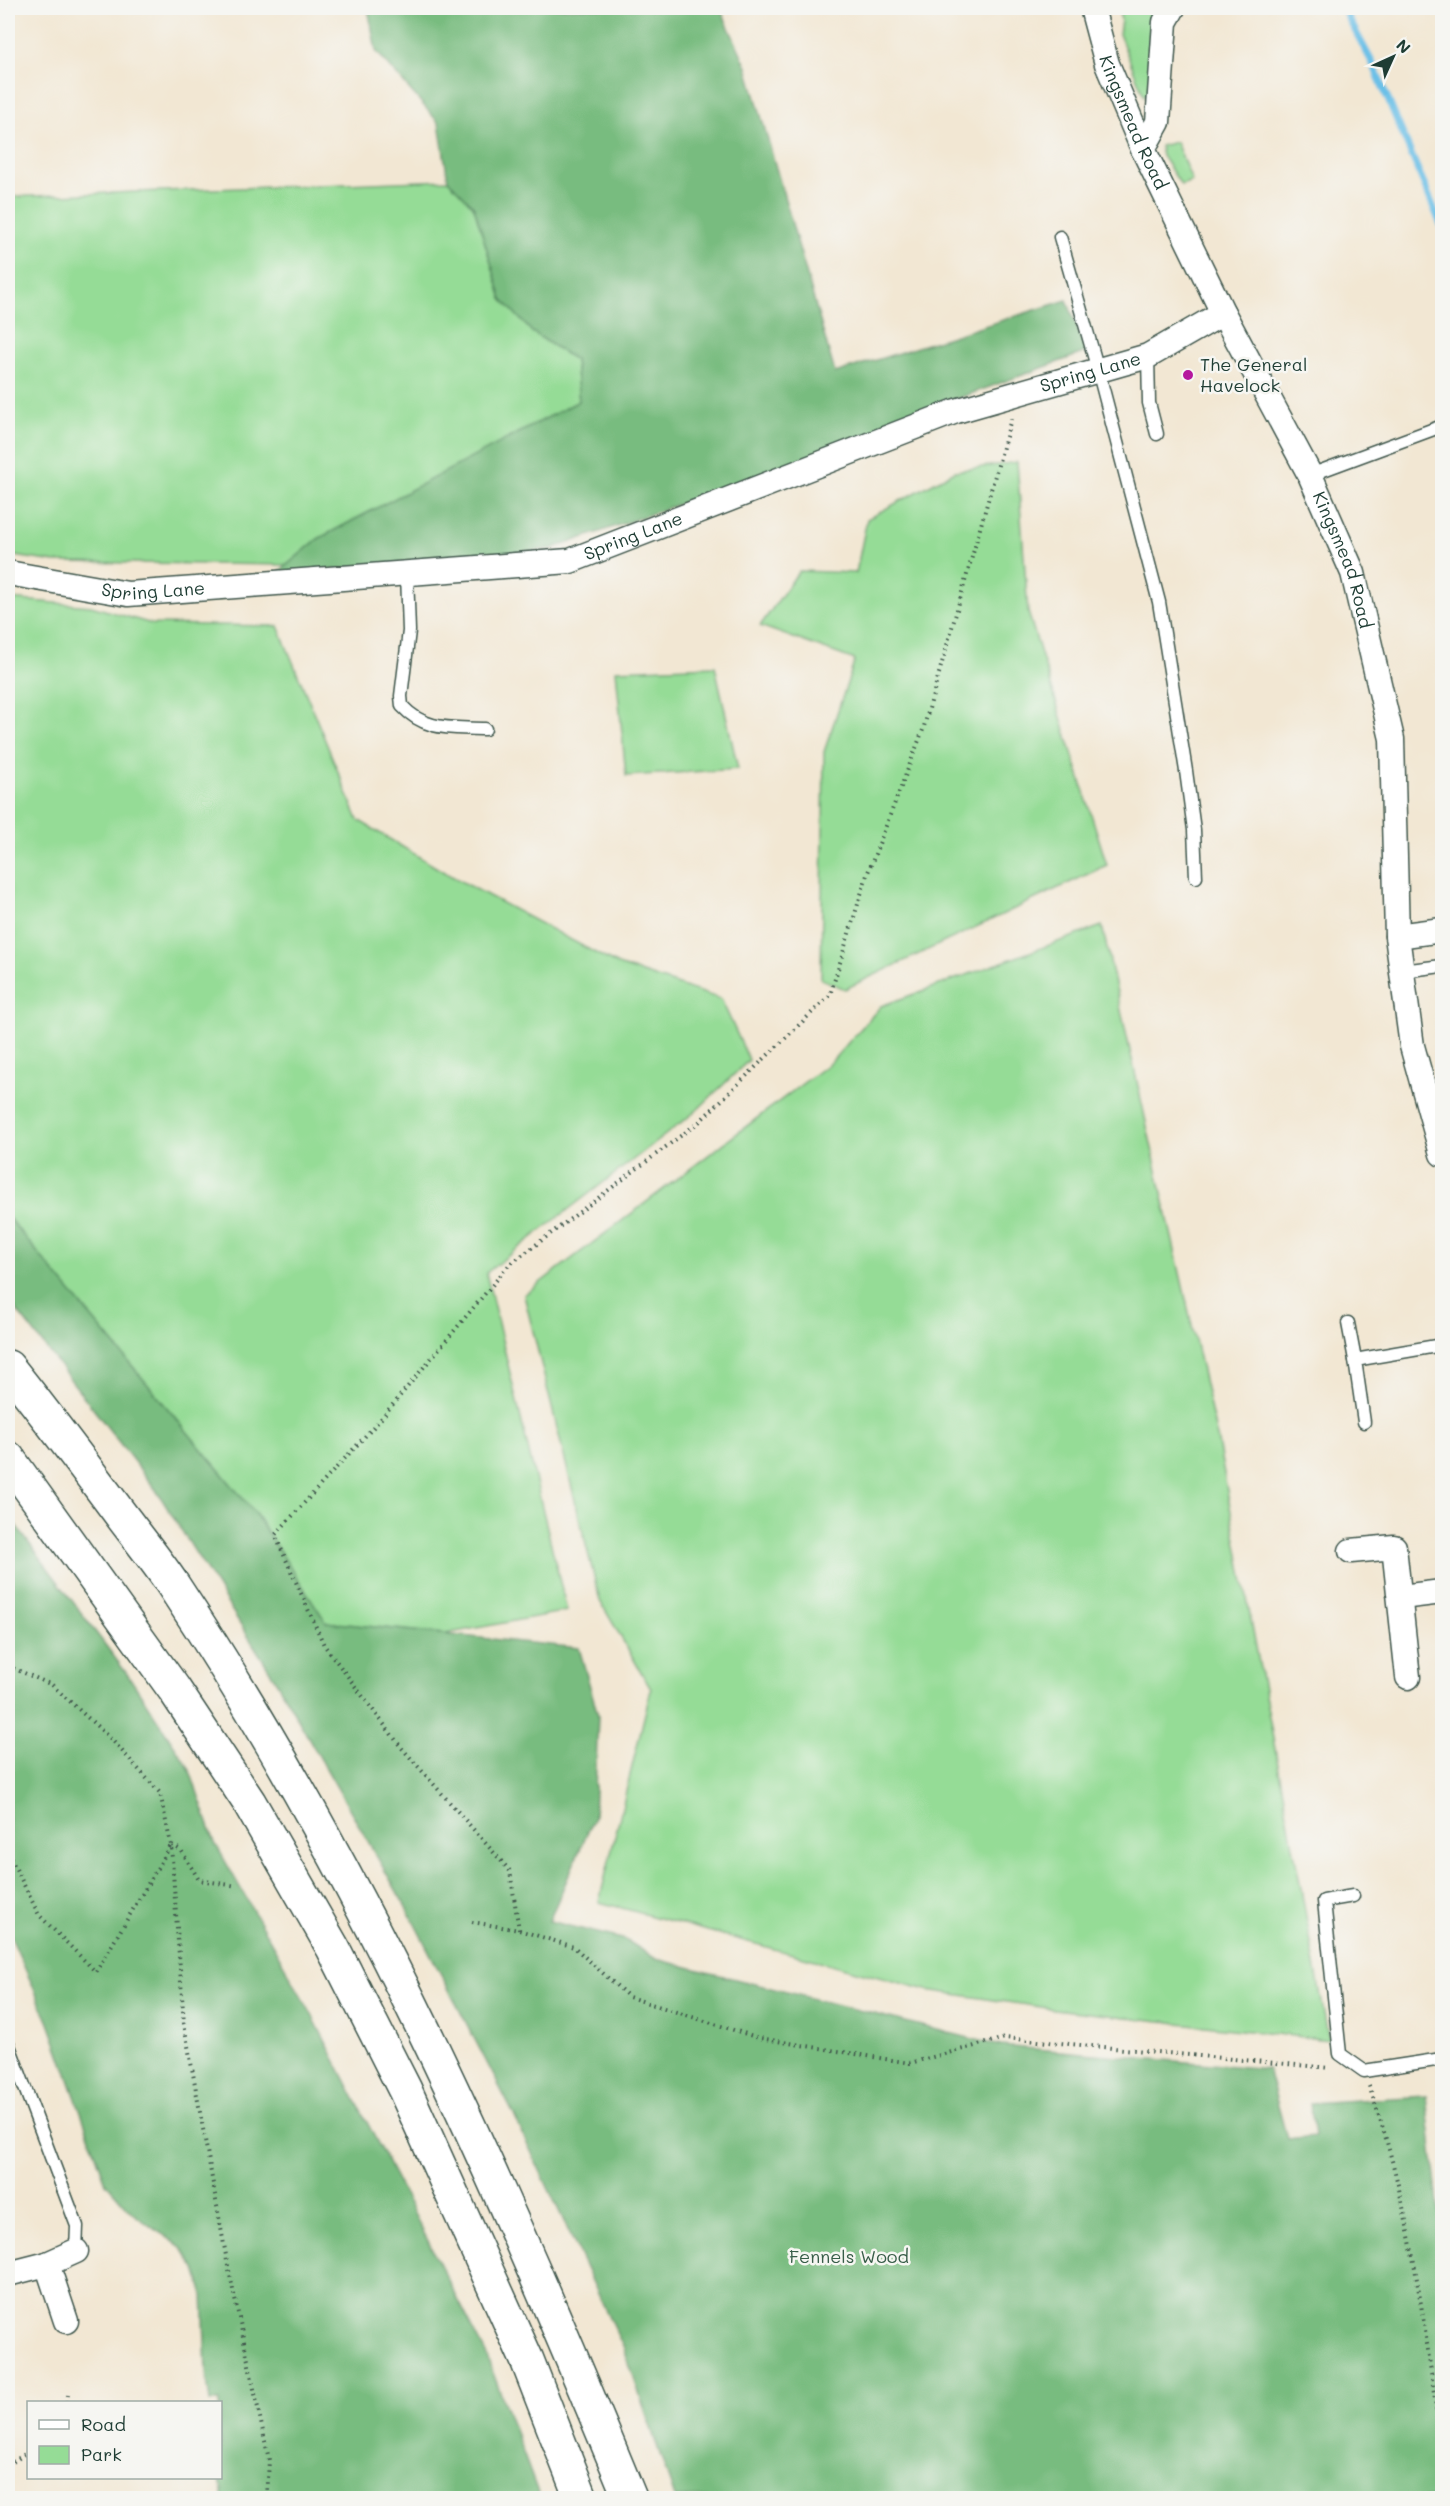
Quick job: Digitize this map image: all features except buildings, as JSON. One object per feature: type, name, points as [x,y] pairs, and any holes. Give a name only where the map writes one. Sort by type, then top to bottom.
[{"type":"highway","points":[[8,1367],[172,1583],[245,1700],[326,1839],[438,2057],[562,2333],[630,2499]]},
{"type":"highway","points":[[8,1458],[187,1708],[249,1802],[333,1948],[405,2090],[518,2339],[581,2499]]},
{"type":"street","name":"Kingsmead Road","points":[[1092,8],[1107,64],[1143,149],[1223,314],[1310,475],[1353,573],[1392,739],[1397,936],[1412,1046],[1443,1154]]},
{"type":"street","points":[[1143,149],[1158,122],[1164,22],[1173,8]]},
{"type":"street","name":"Spring Lane","points":[[8,573],[128,594],[570,561],[956,411],[1148,356],[1223,314]]},
{"type":"street","points":[[1397,936],[1443,930]]},
{"type":"street","points":[[1352,1551],[1394,1547],[1408,1677]]},
{"type":"street","points":[[1401,1597],[1443,1592]]},
{"type":"street","points":[[8,2274],[47,2264],[76,2250]]},
{"type":"street","points":[[47,2264],[66,2321]]},
{"type":"lane","points":[[1060,237],[1098,370],[1159,602],[1188,782],[1194,830],[1196,877]]},
{"type":"lane","points":[[1148,356],[1149,403],[1157,434]]},
{"type":"lane","points":[[1310,475],[1443,426]]},
{"type":"lane","points":[[407,573],[409,631],[401,696],[402,706],[431,726],[485,729]]},
{"type":"lane","points":[[1402,971],[1443,966]]},
{"type":"lane","points":[[1348,1323],[1364,1422]]},
{"type":"lane","points":[[1355,1360],[1443,1345]]},
{"type":"lane","points":[[1353,1896],[1324,1901],[1340,2055],[1364,2072],[1443,2059]]},
{"type":"lane","points":[[8,2043],[78,2226],[76,2250]]},
{"type":"path","points":[[519,1930],[510,1871],[401,1747],[324,1645],[275,1535],[379,1421],[509,1265],[699,1122],[830,995],[867,875],[923,729],[1019,393]]},
{"type":"path","points":[[8,1666],[52,1684],[112,1740],[160,1792],[171,1845],[184,2024],[227,2261],[269,2460],[267,2499]]},
{"type":"path","points":[[8,1853],[39,1915],[96,1972],[171,1845]]},
{"type":"path","points":[[171,1845],[181,1850],[199,1880],[237,1886]]},
{"type":"path","points":[[472,1922],[519,1930],[574,1947],[629,1997],[759,2038],[910,2063],[1005,2038],[1364,2072],[1379,2114],[1410,2234],[1443,2449]]},
{"type":"path","points":[[67,2401],[68,2395]]},
{"type":"path","points":[[8,2465],[27,2453]]},
{"type":"green space","points":[[368,8],[720,8],[747,67],[835,373],[1067,300],[1086,352],[951,401],[802,461],[551,549],[275,575],[318,539],[579,401],[575,360],[532,332],[502,299],[474,207],[448,180],[439,123],[376,51]]},
{"type":"green space","points":[[1118,8],[1165,8],[1153,49],[1151,92],[1144,96],[1119,34],[1121,20]]},
{"type":"green space","points":[[1176,142],[1192,181],[1181,185],[1162,156],[1160,146]]},
{"type":"green space","points":[[448,180],[474,207],[502,299],[532,332],[575,360],[579,401],[318,539],[287,565],[55,562],[8,555],[8,197]]},
{"type":"green space","points":[[1017,462],[1028,612],[1107,865],[845,989],[821,979],[824,752],[855,660],[760,626],[799,571],[856,573],[867,519],[955,471]]},
{"type":"green space","points":[[8,599],[91,606],[152,624],[278,626],[358,820],[444,872],[618,965],[721,999],[749,1060],[695,1112],[486,1273],[567,1611],[445,1634],[326,1622],[254,1512],[8,1217]]},
{"type":"green space","points":[[715,666],[738,769],[626,776],[616,670]]},
{"type":"green space","points":[[1102,926],[1218,1442],[1329,2040],[1054,2009],[927,1990],[599,1902],[651,1689],[600,1601],[524,1295],[831,1062],[881,1006]]},
{"type":"green space","name":"Fennels Wood","points":[[8,1217],[254,1512],[326,1622],[579,1648],[598,1715],[594,1817],[549,1921],[626,1940],[656,1959],[1001,2046],[1268,2069],[1287,2139],[1315,2136],[1310,2103],[1426,2096],[1442,2239],[1442,2498],[675,2498],[624,2349],[512,2111],[407,1909],[270,1671],[156,1490],[8,1299]]},
{"type":"green space","points":[[8,1515],[130,1678],[189,1768],[215,1843],[311,2013],[486,2354],[540,2498],[223,2498],[220,2479],[222,2479],[222,2401],[210,2401],[206,2371],[203,2292],[196,2269],[181,2247],[132,2213],[106,2183],[49,2023],[8,1930]]},
{"type":"waterway","points":[[1343,8],[1373,64],[1442,227]]},
{"type":"place","name":"The General Havelock","points":[[1188,375]]}]
